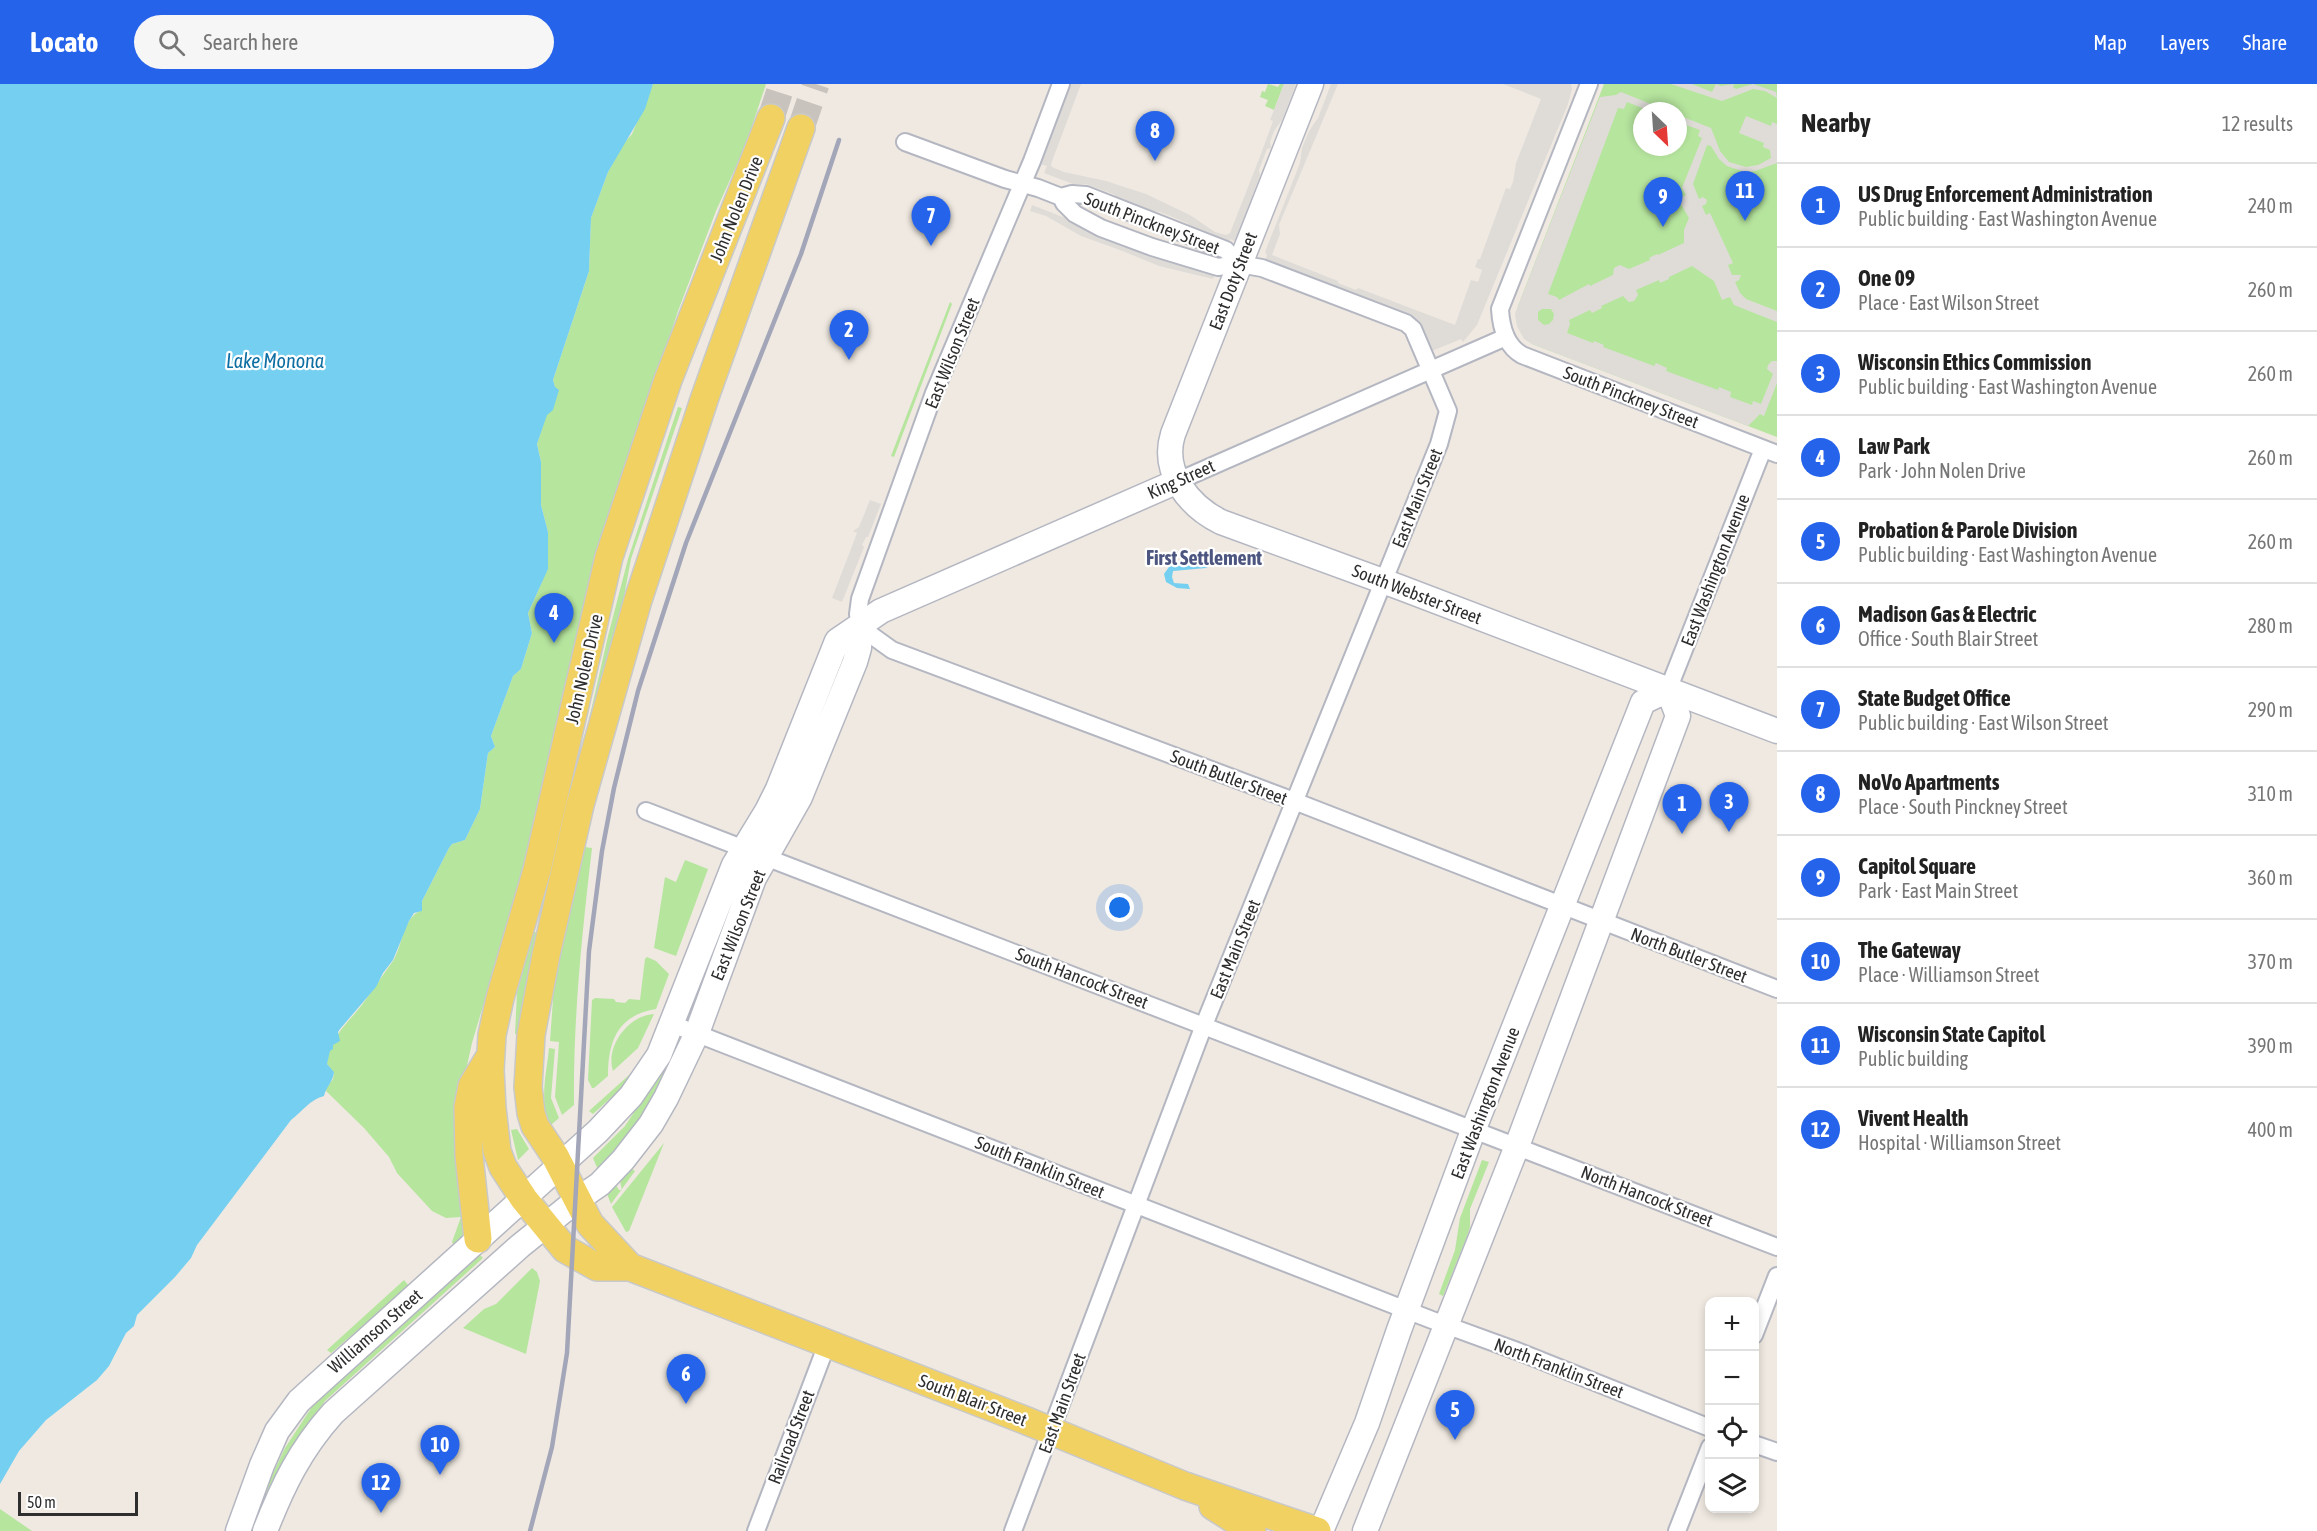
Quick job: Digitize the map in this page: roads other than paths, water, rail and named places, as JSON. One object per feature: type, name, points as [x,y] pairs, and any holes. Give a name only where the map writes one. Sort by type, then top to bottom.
[{"type":"main road","name":"John Nolen Drive","points":[[545,1226],[502,1167],[497,1151],[490,1091],[491,1054],[496,1017],[537,870],[609,557],[668,380],[771,118]]},
{"type":"main road","name":"John Nolen Drive","points":[[577,1200],[560,1165],[538,1132],[531,1113],[528,1087],[529,1053],[542,973],[578,816],[638,600],[709,386],[801,128]]},
{"type":"main road","points":[[478,1239],[469,1156],[468,1107],[472,1086],[491,1054]]},
{"type":"main road","name":"South Blair Street","points":[[577,1200],[590,1224],[630,1266],[1052,1431],[1185,1486],[1319,1531]]},
{"type":"main road","name":"South Blair Street","points":[[545,1226],[565,1249],[593,1265],[607,1268],[630,1266]]},
{"type":"main road","points":[[1185,1486],[1252,1531]]},
{"type":"street","name":"East Wilson Street","points":[[577,1200],[611,1172],[651,1124],[666,1098],[697,1033],[754,878],[800,797],[859,648],[858,608],[934,393],[1022,184],[1061,84]]},
{"type":"street","name":"East Doty Street","points":[[1178,481],[1170,454],[1171,441],[1311,84]]},
{"type":"street","points":[[1506,337],[1500,309],[1589,84]]},
{"type":"street","name":"South Pinckney Street","points":[[905,142],[1061,197],[1079,194],[1115,207],[1226,250],[1239,264]]},
{"type":"street","name":"South Pinckney Street","points":[[1061,197],[1075,214],[1101,228],[1125,237],[1218,267],[1239,264],[1262,268],[1410,325],[1430,370]]},
{"type":"street","name":"South Pinckney Street","points":[[1506,337],[1516,352],[1522,355],[1770,452]]},
{"type":"street","name":"King Street","points":[[860,627],[881,611],[1506,337]]},
{"type":"street","name":"East Main Street","points":[[1013,1531],[1204,1025],[1448,417],[1448,411],[1430,370]]},
{"type":"street","name":"East Washington Avenue","points":[[1319,1531],[1367,1423],[1473,1131],[1643,702],[1668,690],[1770,452]]},
{"type":"street","name":"South Webster Street","points":[[1178,481],[1188,499],[1210,516],[1777,731]]},
{"type":"street","name":"East Wilson Street","points":[[560,1165],[598,1131],[631,1096],[656,1060],[734,865],[778,789],[834,647],[844,636],[860,627]]},
{"type":"street","name":"South Butler Street","points":[[860,627],[892,650],[1294,801],[1602,921]]},
{"type":"street","points":[[1365,1531],[1517,1146],[1678,716],[1668,690]]},
{"type":"street","name":"South Hancock Street","points":[[646,811],[1517,1146]]},
{"type":"street","name":"North Butler Street","points":[[1602,921],[1777,989]]},
{"type":"street","name":"South Franklin Street","points":[[672,1024],[1408,1310]]},
{"type":"street","name":"North Hancock Street","points":[[1517,1146],[1777,1247]]},
{"type":"street","name":"Williamson Street","points":[[238,1531],[277,1431],[298,1401],[560,1165]]},
{"type":"street","name":"Williamson Street","points":[[265,1531],[291,1469],[328,1418],[427,1328],[577,1200]]},
{"type":"street","points":[[1759,1324],[1777,1276]]},
{"type":"street","name":"North Franklin Street","points":[[1408,1310],[1705,1426]]},
{"type":"street","name":"Railroad Street","points":[[756,1531],[827,1344]]},
{"type":"street","points":[[1759,1445],[1777,1452]]},
{"type":"street","points":[[1677,1531],[1705,1459]]},
{"type":"water","name":"Lake Monona","points":[[0,84],[653,84],[645,109],[608,172],[591,218],[589,271],[553,380],[555,387],[559,390],[553,410],[547,415],[537,444],[541,462],[541,505],[548,532],[548,569],[528,613],[532,633],[521,669],[513,676],[491,736],[495,747],[488,753],[480,809],[465,840],[452,844],[449,848],[422,901],[422,911],[414,913],[409,921],[393,960],[376,987],[338,1032],[340,1041],[333,1045],[327,1064],[334,1072],[324,1096],[310,1103],[291,1120],[197,1245],[191,1258],[137,1315],[134,1326],[126,1333],[109,1366],[97,1380],[46,1420],[19,1451],[0,1484]]},
{"type":"water","points":[[1219,562],[1206,568],[1173,571],[1174,583],[1188,584],[1190,589],[1177,588],[1166,582],[1164,574],[1171,564]]},
{"type":"tunnel","points":[[771,118],[782,84]]},
{"type":"tunnel","points":[[801,128],[816,84]]},
{"type":"railway","points":[[530,1531],[552,1447],[567,1353],[589,951],[602,851],[614,788],[638,691],[686,543],[801,254],[839,140]]},
{"type":"place","name":"NoVo Apartments","points":[[1155,161]]},
{"type":"place","name":"Wisconsin State Capitol","points":[[1745,221]]},
{"type":"place","name":"Capitol Square","points":[[1663,227]]},
{"type":"place","name":"State Budget Office","points":[[931,246]]},
{"type":"place","name":"One 09","points":[[849,360]]},
{"type":"place","name":"Law Park","points":[[554,643]]},
{"type":"place","name":"Wisconsin Ethics Commission","points":[[1729,832]]},
{"type":"place","name":"US Drug Enforcement Administration","points":[[1682,834]]},
{"type":"place","name":"Madison Gas & Electric","points":[[686,1404]]},
{"type":"place","name":"Probation & Parole Division","points":[[1455,1440]]},
{"type":"place","name":"The Gateway","points":[[440,1475]]},
{"type":"place","name":"Vivent Health","points":[[381,1513]]},
{"type":"district","name":"First Settlement","points":[[1204,557]]}]
